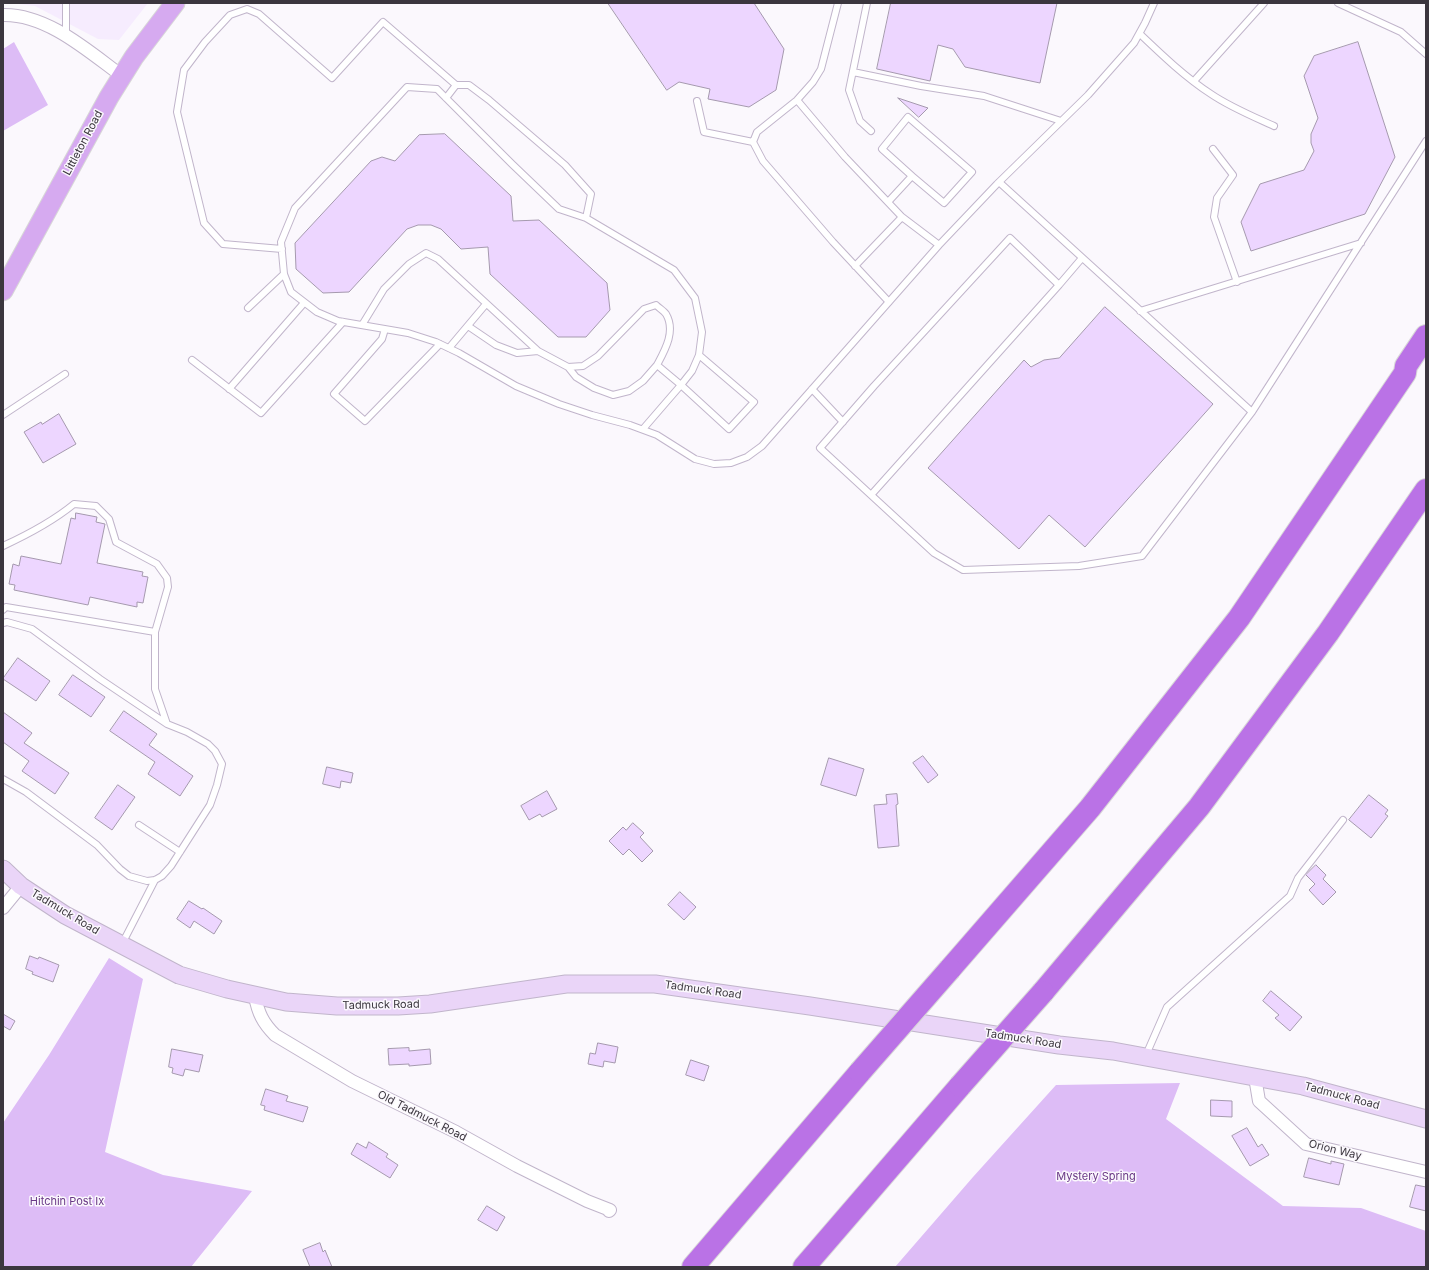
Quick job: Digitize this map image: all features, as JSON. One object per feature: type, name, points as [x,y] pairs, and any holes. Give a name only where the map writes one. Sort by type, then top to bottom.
[{"type":"highway","points":[[693,1267],[860,1072],[1090,808],[1239,618],[1405,373],[1406,366],[1426,336]]},
{"type":"highway","points":[[804,1267],[1043,992],[1199,807],[1328,633],[1426,490]]},
{"type":"main road","name":"Littleton Road","points":[[3,291],[105,104],[151,33],[175,3]]},
{"type":"street","points":[[3,15],[15,15],[47,25],[66,35],[122,76]]},
{"type":"street","name":"Tadmuck Road","points":[[3,869],[22,886],[65,915],[179,975],[255,996],[286,1002],[337,1006],[398,1006],[430,1004],[566,984],[655,984],[810,1006],[1059,1045],[1113,1050],[1303,1086],[1426,1118]]},
{"type":"street","points":[[3,908],[22,886]]},
{"type":"street","name":"Old Tadmuck Road","points":[[255,996],[258,1009],[265,1025],[275,1035],[352,1081],[456,1132],[517,1166],[587,1201],[610,1210],[609,1211]]},
{"type":"street","name":"Orion Way","points":[[1255,1077],[1259,1101],[1306,1144],[1426,1172]]},
{"type":"lane","points":[[66,3],[66,35]]},
{"type":"lane","points":[[752,142],[757,132],[797,100],[813,82],[820,69],[838,3]]},
{"type":"lane","points":[[867,3],[850,90],[860,121],[871,131]]},
{"type":"lane","points":[[643,429],[692,371],[699,355],[702,332],[695,298],[674,270],[586,218],[559,209],[437,89],[406,87],[295,208],[281,242],[284,274],[291,292],[317,312],[338,321],[408,333],[440,344],[516,386],[559,404],[643,429],[657,435],[695,459],[714,464],[731,463],[747,457],[762,446],[939,245],[999,182],[1088,95],[1134,43],[1140,34],[1154,3]]},
{"type":"lane","points":[[1194,81],[1264,3]]},
{"type":"lane","points":[[1338,3],[1401,32],[1426,54]]},
{"type":"lane","points":[[282,249],[223,244],[204,223],[177,112],[184,70],[204,42],[230,14],[247,9],[259,14],[332,78],[383,22],[456,85],[469,85],[489,100],[565,165],[591,194],[586,218]]},
{"type":"lane","points":[[1140,34],[1210,94],[1239,110],[1274,126]]},
{"type":"lane","points":[[853,72],[921,86],[984,96],[1061,121]]},
{"type":"lane","points":[[446,98],[456,85]]},
{"type":"lane","points":[[797,100],[845,157],[902,218],[939,245]]},
{"type":"lane","points":[[697,101],[704,132],[752,142],[763,161],[832,242],[889,302]]},
{"type":"lane","points":[[908,117],[972,172],[944,203],[912,176],[882,149],[908,117]]},
{"type":"lane","points":[[1059,285],[1010,238],[874,386],[820,448],[934,553],[963,570],[1079,566],[1142,556],[1252,412],[1426,141]]},
{"type":"lane","points":[[1213,149],[1233,175],[1217,198],[1214,217],[1237,282]]},
{"type":"lane","points":[[888,202],[912,176]]},
{"type":"lane","points":[[999,182],[1140,312],[1252,412]]},
{"type":"lane","points":[[855,266],[902,218]]},
{"type":"lane","points":[[1140,312],[1361,243]]},
{"type":"lane","points":[[362,324],[384,289],[409,264],[426,253],[438,259],[538,351],[568,367],[576,377],[594,388],[613,395],[629,391],[643,381],[657,365],[669,343],[670,326],[666,314],[656,305],[644,310],[598,356],[583,366],[568,367]]},
{"type":"lane","points":[[871,495],[1082,258]]},
{"type":"lane","points":[[248,308],[284,274]]},
{"type":"lane","points":[[229,389],[304,303]]},
{"type":"lane","points":[[448,348],[486,304]]},
{"type":"lane","points":[[192,360],[260,413],[342,322]]},
{"type":"lane","points":[[468,326],[496,345],[516,353],[538,351]]},
{"type":"lane","points":[[385,329],[382,339],[334,394],[365,421],[440,344]]},
{"type":"lane","points":[[657,365],[729,429],[754,402],[699,355]]},
{"type":"lane","points":[[3,415],[65,374]]},
{"type":"lane","points":[[812,389],[843,422]]},
{"type":"lane","points":[[3,546],[42,527],[58,517],[74,504],[96,506],[109,519],[116,542],[157,564],[167,578],[168,587],[156,632],[155,689],[167,724]]},
{"type":"lane","points":[[3,610],[6,607],[156,632]]},
{"type":"lane","points":[[3,623],[7,622],[32,629],[100,679],[167,724],[187,732],[208,744],[215,751],[222,764],[210,805],[171,866],[162,876],[155,880],[138,880],[129,876],[120,869],[97,845],[26,792],[3,780]]},
{"type":"lane","points":[[1145,1057],[1168,1007],[1290,896],[1298,878],[1343,820]]},
{"type":"lane","points":[[139,825],[180,852]]},
{"type":"lane","points":[[122,946],[144,899],[155,880]]},
{"type":"shaded area","points":[[10,3],[148,3],[119,40],[98,39],[35,6]]},
{"type":"green space","points":[[14,42],[48,105],[3,131],[3,49]]},
{"type":"green space","name":"Hitchin Post Ix","points":[[109,958],[143,979],[105,1152],[163,1175],[252,1191],[191,1267],[3,1267],[3,1123],[49,1055]]},
{"type":"green space","name":"Mystery Spring","points":[[1180,1083],[1166,1119],[1283,1206],[1361,1208],[1426,1231],[1426,1267],[895,1267],[973,1177],[1056,1085]]},
{"type":"building","points":[[608,3],[754,3],[784,49],[776,90],[749,107],[708,99],[710,89],[679,82],[667,90]]},
{"type":"building","points":[[891,3],[1057,3],[1040,83],[965,67],[953,49],[938,45],[930,81],[877,69]]},
{"type":"building","points":[[1358,42],[1395,157],[1365,214],[1251,251],[1241,222],[1260,184],[1304,170],[1314,151],[1311,143],[1311,134],[1318,118],[1304,76],[1314,56]]},
{"type":"building","points":[[898,98],[928,108],[919,117]]},
{"type":"building","points":[[445,134],[511,196],[513,221],[539,220],[607,283],[610,310],[586,337],[558,337],[490,274],[488,247],[461,249],[441,229],[431,225],[418,225],[407,229],[349,292],[323,293],[296,269],[295,243],[371,161],[382,157],[395,161],[419,135]]},
{"type":"building","points":[[1105,307],[1213,404],[1085,547],[1049,515],[1019,549],[928,468],[1024,360],[1031,367],[1044,360],[1059,358]]},
{"type":"building","points":[[59,414],[76,444],[43,463],[24,432]]},
{"type":"building","points":[[76,513],[97,517],[96,522],[105,524],[97,563],[143,572],[142,576],[148,577],[143,603],[137,602],[137,607],[90,597],[88,605],[14,590],[15,585],[9,584],[13,564],[19,566],[21,556],[61,564],[71,518],[75,519]]},
{"type":"building","points":[[18,658],[50,681],[36,701],[3,679]]},
{"type":"building","points":[[73,675],[105,697],[91,717],[59,695]]},
{"type":"building","points":[[124,711],[157,734],[149,745],[193,776],[180,796],[148,774],[155,762],[110,731]]},
{"type":"building","points":[[3,712],[32,733],[24,743],[69,773],[55,794],[22,771],[29,761],[3,742]]},
{"type":"building","points":[[923,756],[938,775],[928,783],[913,763]]},
{"type":"building","points":[[829,758],[864,769],[856,796],[821,785]]},
{"type":"building","points":[[327,767],[353,773],[351,783],[341,781],[340,788],[323,784]]},
{"type":"building","points":[[118,785],[135,797],[112,830],[95,818]]},
{"type":"building","points":[[547,791],[557,809],[542,817],[540,814],[529,820],[521,806]]},
{"type":"building","points":[[897,794],[898,804],[896,805],[899,846],[878,848],[874,805],[887,804],[886,795]]},
{"type":"building","points":[[1369,795],[1388,810],[1385,814],[1388,816],[1371,838],[1349,820]]},
{"type":"building","points":[[633,823],[644,833],[640,837],[653,851],[642,862],[629,849],[623,855],[609,841],[623,827],[626,830]]},
{"type":"building","points":[[1316,865],[1326,875],[1323,879],[1336,892],[1323,905],[1309,890],[1315,884],[1306,875]]},
{"type":"building","points":[[680,892],[696,907],[684,920],[668,905]]},
{"type":"building","points":[[189,901],[202,909],[203,908],[222,921],[214,934],[194,921],[190,928],[177,919]]},
{"type":"building","points":[[30,956],[38,959],[39,957],[59,965],[53,982],[32,974],[33,972],[26,969]]},
{"type":"building","points":[[1271,991],[1302,1017],[1290,1031],[1275,1018],[1279,1015],[1263,1001]]},
{"type":"building","points":[[3,1014],[15,1021],[10,1030],[3,1026]]},
{"type":"building","points":[[598,1043],[618,1047],[615,1063],[604,1061],[603,1067],[588,1064],[590,1053],[595,1054]]},
{"type":"building","points":[[409,1048],[409,1051],[430,1049],[431,1064],[409,1066],[409,1064],[389,1065],[388,1049]]},
{"type":"building","points":[[172,1049],[203,1055],[199,1072],[185,1069],[183,1076],[172,1073],[173,1068],[169,1067]]},
{"type":"building","points":[[691,1060],[709,1066],[704,1081],[686,1075]]},
{"type":"building","points":[[266,1089],[288,1096],[286,1101],[308,1107],[303,1122],[264,1110],[265,1106],[261,1105]]},
{"type":"building","points":[[1211,1100],[1232,1101],[1232,1117],[1211,1116]]},
{"type":"building","points":[[1247,1128],[1258,1147],[1262,1144],[1269,1155],[1250,1166],[1232,1136]]},
{"type":"building","points":[[369,1142],[388,1154],[386,1157],[398,1165],[390,1178],[351,1154],[357,1143],[366,1148]]},
{"type":"building","points":[[1309,1158],[1331,1164],[1331,1161],[1344,1164],[1339,1185],[1304,1177]]},
{"type":"building","points":[[1416,1185],[1426,1187],[1426,1211],[1410,1207]]},
{"type":"building","points":[[487,1206],[505,1217],[497,1231],[478,1220]]},
{"type":"building","points":[[320,1243],[323,1252],[325,1250],[332,1267],[310,1267],[303,1250]]}]
